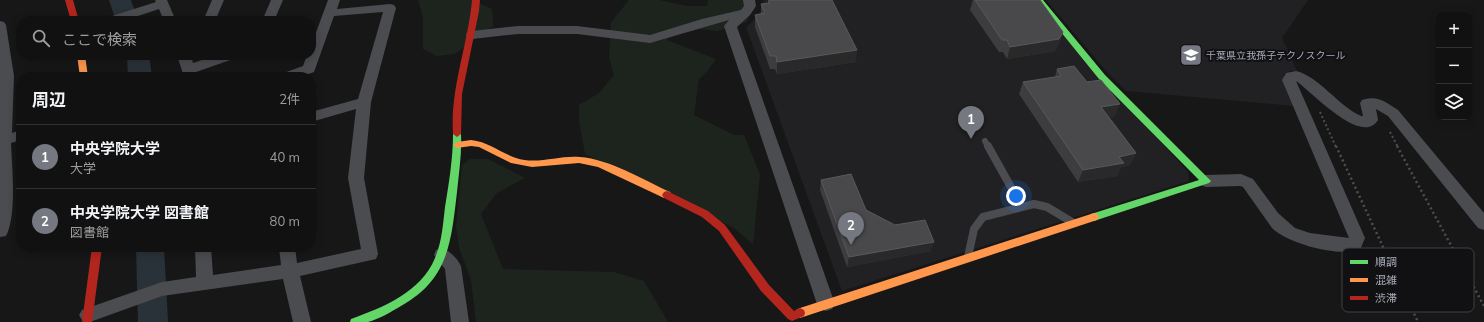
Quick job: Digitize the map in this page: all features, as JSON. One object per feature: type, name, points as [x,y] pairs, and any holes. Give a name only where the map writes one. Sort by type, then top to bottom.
[{"type":"street","points":[[69,0],[74,16]]},
{"type":"street","points":[[211,16],[218,0]]},
{"type":"street","points":[[270,16],[277,0]]},
{"type":"street","points":[[355,322],[380,313],[397,303],[426,282],[442,255],[450,218],[457,145],[457,103],[459,85],[476,17],[476,0]]},
{"type":"street","points":[[1039,0],[1102,77],[1206,181]]},
{"type":"street","points":[[124,16],[162,2],[168,16]]},
{"type":"street","points":[[472,35],[518,30],[577,30],[650,39],[706,22],[748,6]]},
{"type":"street","points":[[748,6],[730,26],[826,304]]},
{"type":"street","points":[[96,252],[88,319],[162,289],[290,271],[370,254],[356,178],[364,102],[390,8],[332,7],[316,50]]},
{"type":"street","points":[[0,25],[4,77],[4,207],[0,232]]},
{"type":"street","points":[[82,60],[83,72]]},
{"type":"street","points":[[186,60],[190,72]]},
{"type":"street","points":[[192,72],[220,60]]},
{"type":"street","points":[[300,72],[309,69],[312,60]]},
{"type":"street","points":[[457,145],[471,143],[481,144],[514,162],[532,164],[579,160],[600,164],[684,202],[705,214],[722,228],[765,288],[795,319],[826,304],[1073,222],[1206,181],[1235,180],[1248,183],[1278,224],[1288,233],[1312,239],[1354,245],[1357,238],[1289,80],[1291,76],[1296,75],[1306,80],[1336,107],[1356,120],[1369,122],[1371,120],[1367,103],[1375,103],[1393,113],[1484,224]]},
{"type":"street","points":[[316,116],[364,102]]},
{"type":"street","points":[[4,140],[16,136]]},
{"type":"street","points":[[203,252],[205,282]]},
{"type":"street","points":[[288,252],[290,271],[302,322]]},
{"type":"street","points":[[442,255],[453,266],[460,322]]},
{"type":"lane","points":[[985,141],[1022,207]]},
{"type":"lane","points":[[968,257],[975,226],[983,217],[1034,204],[1041,204],[1073,222]]},
{"type":"path","points":[[1319,108],[1384,248]]},
{"type":"path","points":[[1390,130],[1453,248]]},
{"type":"path","points":[[1474,287],[1484,306]]},
{"type":"path","points":[[1413,312],[1418,322]]},
{"type":"shaded area","points":[[418,0],[472,0],[492,9],[493,26],[455,54],[437,56],[423,49],[423,17]]},
{"type":"shaded area","points":[[629,0],[660,0],[687,6],[707,6],[708,0],[755,0],[747,22],[718,31],[676,27],[667,40],[716,59],[707,72],[699,79],[694,115],[734,135],[744,135],[760,175],[753,244],[734,228],[585,154],[579,121],[579,105],[599,93],[614,75],[609,57],[611,22]]},
{"type":"shaded area","points":[[763,0],[1033,0],[1188,172],[1189,181],[842,291],[746,27],[757,17],[764,5]]},
{"type":"shaded area","name":"千葉県立我孫子テクノスクール","points":[[1046,0],[1308,0],[1282,38],[1297,71],[1290,71],[1284,74],[1283,80],[1294,106],[1126,91],[1106,71]]},
{"type":"shaded area","points":[[470,159],[488,159],[525,178],[497,193],[481,214],[503,269],[614,272],[644,281],[668,322],[476,322],[471,280],[459,248],[456,226],[462,165]]},
{"type":"building","points":[[769,0],[832,0],[857,50],[777,62],[776,56],[770,56],[755,15],[765,13],[761,4],[769,3]]},
{"type":"building","points":[[975,0],[1040,0],[1063,32],[1059,39],[1010,47],[1007,40],[1002,40]]},
{"type":"building","points":[[1074,66],[1087,82],[1101,80],[1120,104],[1101,107],[1136,153],[1119,157],[1124,163],[1083,170],[1023,82],[1061,76],[1057,69]]},
{"type":"building","points":[[851,174],[866,210],[895,225],[925,220],[934,242],[849,257],[821,180]]},
{"type":"waterway","points":[[120,0],[125,16]]},
{"type":"waterway","points":[[138,60],[140,72]]},
{"type":"waterway","points":[[150,252],[153,322]]},
{"type":"traffic: fast","points":[[1039,0],[1102,77],[1206,181],[1094,217]]},
{"type":"traffic: fast","points":[[355,322],[380,312],[405,299],[426,282],[434,271],[440,258],[447,230],[456,160],[457,134]]},
{"type":"traffic: slow","points":[[82,60],[83,72]]},
{"type":"traffic: slow","points":[[457,145],[471,143],[481,144],[514,161],[532,164],[579,160],[600,164],[667,195]]},
{"type":"traffic: slow","points":[[800,313],[1094,217]]},
{"type":"traffic: jam","points":[[69,0],[74,16]]},
{"type":"traffic: jam","points":[[457,134],[456,111],[458,94],[476,0]]},
{"type":"traffic: jam","points":[[667,195],[705,214],[722,228],[765,288],[792,316],[800,313]]},
{"type":"traffic: jam","points":[[87,322],[96,252]]},
{"type":"place","name":"千葉県立我孫子テクノスクール","points":[[1191,55]]},
{"type":"place","name":"中央学院大学","points":[[971,139]]},
{"type":"place","name":"中央学院大学 図書館","points":[[851,245]]}]
